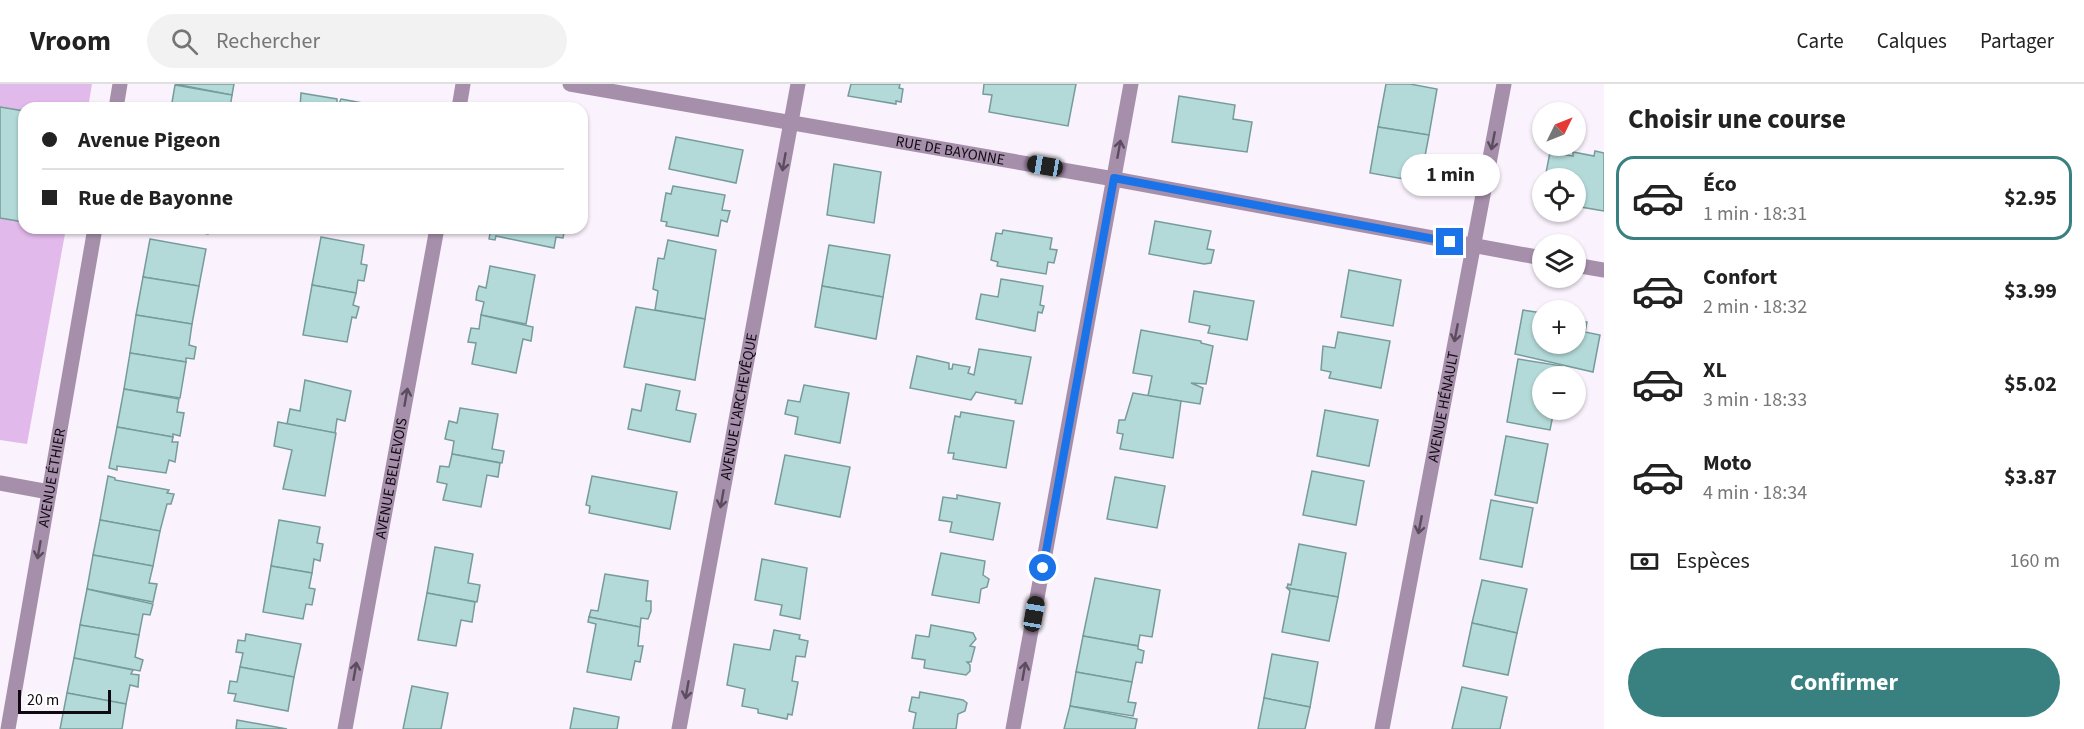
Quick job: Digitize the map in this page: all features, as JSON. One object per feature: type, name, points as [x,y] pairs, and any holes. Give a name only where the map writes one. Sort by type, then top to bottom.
[{"type":"street","points":[[117,102],[120,84]]},
{"type":"street","points":[[460,102],[463,84]]},
{"type":"street","name":"RUE DE BAYONNE","points":[[570,84],[1114,178],[1532,256]]},
{"type":"street","name":"AVENUE L'ARCHEVÊQUE","points":[[680,729],[798,84]]},
{"type":"street","points":[[1013,729],[1131,84]]},
{"type":"street","name":"AVENUE HÉNAULT","points":[[1382,729],[1504,84]]},
{"type":"street","name":"AVENUE ÉTHIER","points":[[8,729],[94,234]]},
{"type":"street","name":"AVENUE BELLEVOIS","points":[[345,729],[435,234]]},
{"type":"street","points":[[1586,266],[1604,270]]},
{"type":"street","points":[[0,483],[49,492]]},
{"type":"shaded area","points":[[0,84],[92,84],[89,102],[18,102],[18,234],[65,234],[27,444],[0,440]]},
{"type":"building","points":[[175,84],[234,84],[232,95]]},
{"type":"building","points":[[851,84],[900,84],[899,88],[903,89],[901,102],[896,101],[896,104],[848,96]]},
{"type":"building","points":[[984,84],[1076,84],[1068,126],[989,112],[992,95],[983,94]]},
{"type":"building","points":[[1386,84],[1410,84],[1437,89],[1429,135],[1378,127]]},
{"type":"building","points":[[175,85],[232,95],[231,102],[172,102]]},
{"type":"building","points":[[301,93],[337,99],[337,102],[300,102]]},
{"type":"building","points":[[1179,96],[1235,105],[1233,119],[1252,122],[1247,152],[1172,142]]},
{"type":"building","points":[[341,99],[357,102],[340,102]]},
{"type":"building","points":[[0,107],[18,110],[18,221],[0,218]]},
{"type":"building","points":[[1378,127],[1429,135],[1420,182],[1370,173]]},
{"type":"building","points":[[676,137],[743,150],[736,183],[669,169]]},
{"type":"building","points":[[1595,151],[1604,153],[1604,211],[1586,208],[1586,168],[1547,168],[1549,156],[1594,156]]},
{"type":"building","points":[[834,164],[881,172],[874,223],[827,215]]},
{"type":"building","points":[[673,186],[725,195],[722,210],[730,211],[727,222],[721,220],[718,236],[666,226],[667,222],[661,221],[666,193],[671,194]]},
{"type":"building","points":[[1155,221],[1211,231],[1207,249],[1214,250],[1211,263],[1204,264],[1149,254]]},
{"type":"building","points":[[1003,230],[1052,238],[1050,249],[1057,250],[1054,263],[1048,262],[1046,274],[997,266],[998,262],[991,260],[996,233],[1002,234]]},
{"type":"building","points":[[490,234],[564,234],[563,238],[556,237],[554,248],[496,236],[495,240],[489,239]]},
{"type":"building","points":[[321,237],[364,245],[361,264],[367,265],[364,281],[358,280],[356,293],[312,285]]},
{"type":"building","points":[[150,239],[206,249],[199,286],[143,277]]},
{"type":"building","points":[[668,240],[716,250],[705,319],[655,310],[658,291],[653,289],[658,258],[664,259]]},
{"type":"building","points":[[829,245],[890,255],[883,297],[822,286]]},
{"type":"building","points":[[490,266],[535,275],[526,324],[481,315],[484,302],[476,300],[477,292],[479,286],[486,288]]},
{"type":"building","points":[[1349,270],[1401,280],[1393,326],[1341,317]]},
{"type":"building","points":[[143,277],[199,286],[192,324],[136,315]]},
{"type":"building","points":[[1001,279],[1043,286],[1040,305],[1044,306],[1042,313],[1038,312],[1035,331],[976,319],[981,294],[998,297]]},
{"type":"building","points":[[312,285],[356,293],[353,305],[359,307],[356,318],[352,317],[347,342],[303,335]]},
{"type":"building","points":[[822,286],[883,297],[876,339],[815,327]]},
{"type":"building","points":[[1194,291],[1254,301],[1247,340],[1208,333],[1210,326],[1189,322]]},
{"type":"building","points":[[636,307],[705,319],[695,380],[624,367]]},
{"type":"building","points":[[1523,310],[1532,311],[1532,354],[1586,354],[1586,332],[1600,335],[1593,372],[1586,370],[1586,366],[1567,366],[1515,354]]},
{"type":"building","points":[[136,315],[192,324],[189,345],[196,347],[194,359],[186,358],[186,362],[130,353]]},
{"type":"building","points":[[481,315],[533,327],[531,341],[523,339],[516,373],[472,364],[476,343],[468,342],[471,328],[479,329]]},
{"type":"building","points":[[1141,330],[1201,341],[1201,343],[1213,346],[1206,384],[1191,383],[1203,388],[1200,404],[1148,396],[1152,376],[1133,373]]},
{"type":"building","points":[[1338,332],[1390,341],[1381,388],[1329,378],[1331,372],[1321,370],[1323,346],[1335,348]]},
{"type":"building","points":[[979,349],[1031,357],[1022,404],[1015,403],[1016,400],[976,392],[971,400],[910,388],[917,356],[949,363],[949,369],[952,369],[953,364],[970,367],[968,373],[974,375]]},
{"type":"building","points":[[130,353],[186,362],[180,398],[124,389]]},
{"type":"building","points":[[1518,359],[1562,366],[1532,366],[1532,420],[1552,420],[1550,430],[1507,422]]},
{"type":"building","points":[[305,380],[351,391],[345,421],[337,419],[335,433],[287,424],[290,409],[300,411]]},
{"type":"building","points":[[646,384],[680,391],[676,410],[696,414],[690,442],[628,429],[632,409],[641,411]]},
{"type":"building","points":[[804,385],[849,393],[840,443],[795,434],[798,417],[785,414],[788,400],[800,402]]},
{"type":"building","points":[[124,389],[179,399],[177,412],[184,413],[180,436],[173,434],[173,437],[117,427]]},
{"type":"building","points":[[1133,393],[1181,401],[1173,458],[1120,449],[1123,434],[1117,433],[1119,420],[1125,420]]},
{"type":"building","points":[[460,408],[498,414],[492,449],[504,451],[502,463],[452,454],[454,441],[445,439],[449,421],[457,423]]},
{"type":"building","points":[[1325,410],[1378,420],[1369,466],[1317,456]]},
{"type":"building","points":[[961,412],[1014,421],[1006,468],[953,459],[954,453],[948,453],[955,416],[960,417]]},
{"type":"building","points":[[278,422],[336,433],[325,496],[283,489],[292,450],[274,446]]},
{"type":"building","points":[[117,427],[173,437],[172,442],[178,442],[175,462],[169,460],[166,473],[117,466],[117,470],[109,468]]},
{"type":"building","points":[[1506,436],[1548,444],[1537,503],[1495,495]]},
{"type":"building","points":[[452,454],[500,463],[498,477],[487,475],[481,507],[443,500],[447,484],[437,482],[440,466],[449,467]]},
{"type":"building","points":[[785,455],[850,467],[840,517],[775,504]]},
{"type":"building","points":[[1312,471],[1364,481],[1356,525],[1303,515]]},
{"type":"building","points":[[108,476],[115,480],[169,490],[167,493],[174,494],[171,504],[167,504],[160,531],[100,520]]},
{"type":"building","points":[[592,476],[677,492],[670,529],[589,513],[590,506],[586,505]]},
{"type":"building","points":[[1115,477],[1165,486],[1157,528],[1107,519]]},
{"type":"building","points":[[957,495],[1000,503],[993,540],[950,532],[952,522],[939,520],[943,497],[957,499]]},
{"type":"building","points":[[1491,500],[1533,508],[1522,567],[1480,559]]},
{"type":"building","points":[[100,520],[160,531],[153,566],[93,555]]},
{"type":"building","points":[[279,520],[320,527],[317,543],[323,544],[320,561],[314,559],[312,573],[271,566]]},
{"type":"building","points":[[1299,544],[1346,553],[1338,597],[1287,588],[1288,584],[1291,585]]},
{"type":"building","points":[[435,547],[473,554],[468,583],[480,585],[477,602],[427,593]]},
{"type":"building","points":[[941,553],[985,561],[983,575],[989,579],[987,587],[981,589],[979,603],[932,595]]},
{"type":"building","points":[[93,555],[153,566],[149,583],[157,584],[153,602],[87,589]]},
{"type":"building","points":[[762,559],[807,568],[800,619],[780,615],[782,605],[755,600]]},
{"type":"building","points":[[271,566],[312,573],[309,588],[315,589],[312,605],[306,604],[303,619],[263,612]]},
{"type":"building","points":[[605,574],[648,581],[646,601],[651,601],[651,611],[648,619],[641,618],[640,627],[589,617],[591,610],[598,611]]},
{"type":"building","points":[[1095,578],[1160,590],[1152,637],[1140,635],[1138,646],[1083,636]]},
{"type":"building","points":[[1482,580],[1527,589],[1517,633],[1472,623]]},
{"type":"building","points":[[1287,588],[1338,597],[1329,641],[1282,632],[1290,591]]},
{"type":"building","points":[[87,589],[153,604],[150,615],[143,614],[139,635],[80,625]]},
{"type":"building","points":[[427,593],[475,602],[472,622],[461,620],[456,646],[418,640]]},
{"type":"building","points":[[589,617],[640,627],[638,646],[643,646],[640,662],[635,661],[631,680],[587,672],[596,624],[588,622]]},
{"type":"building","points":[[1472,623],[1517,633],[1508,675],[1463,666]]},
{"type":"building","points":[[80,625],[139,635],[135,657],[143,660],[140,671],[74,658]]},
{"type":"building","points":[[931,625],[973,633],[976,639],[970,646],[975,647],[971,662],[967,662],[970,665],[970,671],[966,675],[924,668],[925,660],[912,658],[916,635],[929,637]]},
{"type":"building","points":[[774,630],[800,635],[799,639],[808,641],[805,657],[796,656],[792,681],[798,682],[792,715],[788,714],[787,719],[758,713],[758,709],[742,706],[745,689],[727,685],[734,644],[770,650]]},
{"type":"building","points":[[246,634],[301,644],[294,677],[240,667],[243,653],[236,652],[238,640],[245,641]]},
{"type":"building","points":[[1083,636],[1138,646],[1138,649],[1144,651],[1142,663],[1136,662],[1132,682],[1076,672]]},
{"type":"building","points":[[1272,654],[1318,662],[1310,707],[1264,698]]},
{"type":"building","points":[[74,658],[133,670],[131,674],[139,675],[138,687],[130,685],[126,704],[67,693]]},
{"type":"building","points":[[240,667],[294,677],[288,711],[234,701],[236,694],[228,693],[230,681],[237,682]]},
{"type":"building","points":[[1076,672],[1132,682],[1128,702],[1136,703],[1133,716],[1070,706]]},
{"type":"building","points":[[412,686],[448,693],[441,729],[403,729]]},
{"type":"building","points":[[1462,687],[1507,697],[1500,729],[1452,729]]},
{"type":"building","points":[[920,692],[963,700],[967,703],[965,711],[958,714],[956,729],[913,729],[916,713],[909,711],[912,697],[919,698]]},
{"type":"building","points":[[67,693],[126,704],[122,729],[60,729]]},
{"type":"building","points":[[1264,698],[1310,707],[1305,729],[1258,729]]},
{"type":"building","points":[[1070,706],[1137,719],[1135,729],[1064,729]]},
{"type":"building","points":[[574,708],[619,717],[617,729],[570,729]]},
{"type":"building","points":[[237,720],[287,729],[236,729]]},
{"type":"route","points":[[1043,568],[1114,178],[1450,242]]}]
